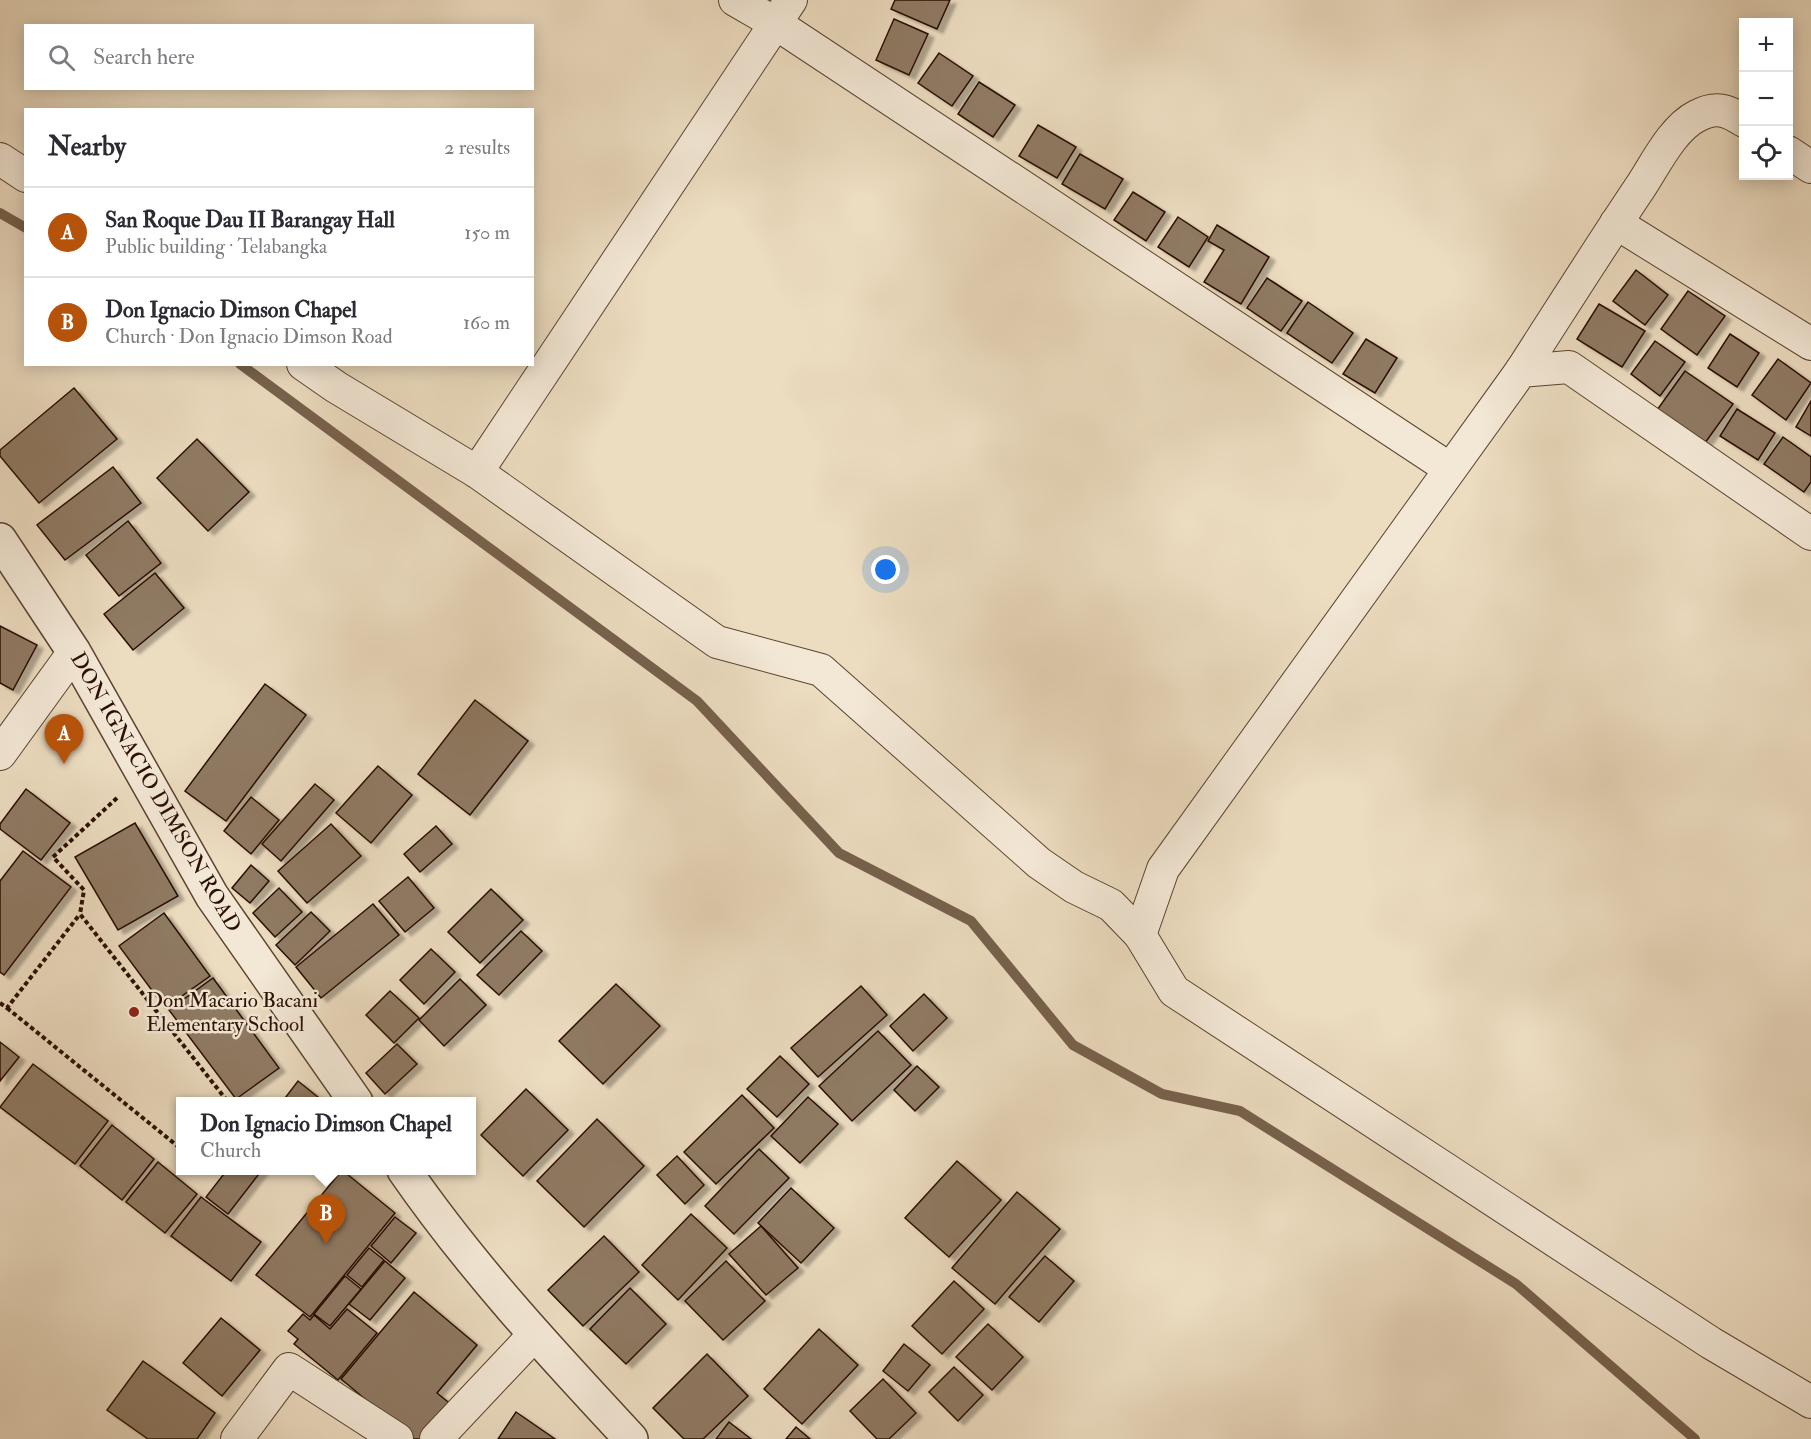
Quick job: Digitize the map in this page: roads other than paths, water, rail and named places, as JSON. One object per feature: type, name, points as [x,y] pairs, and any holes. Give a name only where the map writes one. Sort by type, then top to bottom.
[{"type":"street","points":[[735,0],[783,12],[1450,468]]},
{"type":"street","points":[[477,472],[783,12]]},
{"type":"street","points":[[1140,935],[1163,869],[1521,371],[1681,127],[1698,115],[1717,109],[1739,119]]},
{"type":"street","points":[[1793,155],[1811,167]]},
{"type":"street","points":[[0,159],[24,175]]},
{"type":"street","points":[[1616,223],[1811,344]]},
{"type":"street","points":[[306,366],[336,387],[477,472],[717,642],[821,670],[1039,863],[1074,887],[1111,905],[1140,935],[1174,991],[1711,1343],[1811,1402]]},
{"type":"street","points":[[1521,371],[1569,367],[1811,534]]},
{"type":"street","name":"DON IGNACIO DIMSON ROAD","points":[[0,540],[74,652],[212,896],[353,1097]]},
{"type":"street","points":[[0,754],[74,652]]},
{"type":"street","points":[[407,1175],[437,1218],[535,1334],[631,1439]]},
{"type":"street","points":[[436,1439],[535,1334]]},
{"type":"street","points":[[237,1439],[289,1369],[397,1439]]},
{"type":"waterway","points":[[0,213],[24,227]]},
{"type":"waterway","points":[[243,366],[697,701],[839,853],[971,921],[1073,1045],[1162,1094],[1240,1111],[1516,1284],[1695,1439]]},
{"type":"place","name":"San Roque Dau II Barangay Hall","points":[[64,764]]},
{"type":"place","name":"Don Macario Bacani Elementary School","points":[[134,1012]]},
{"type":"place","name":"Don Ignacio Dimson Chapel","points":[[326,1244]]}]
